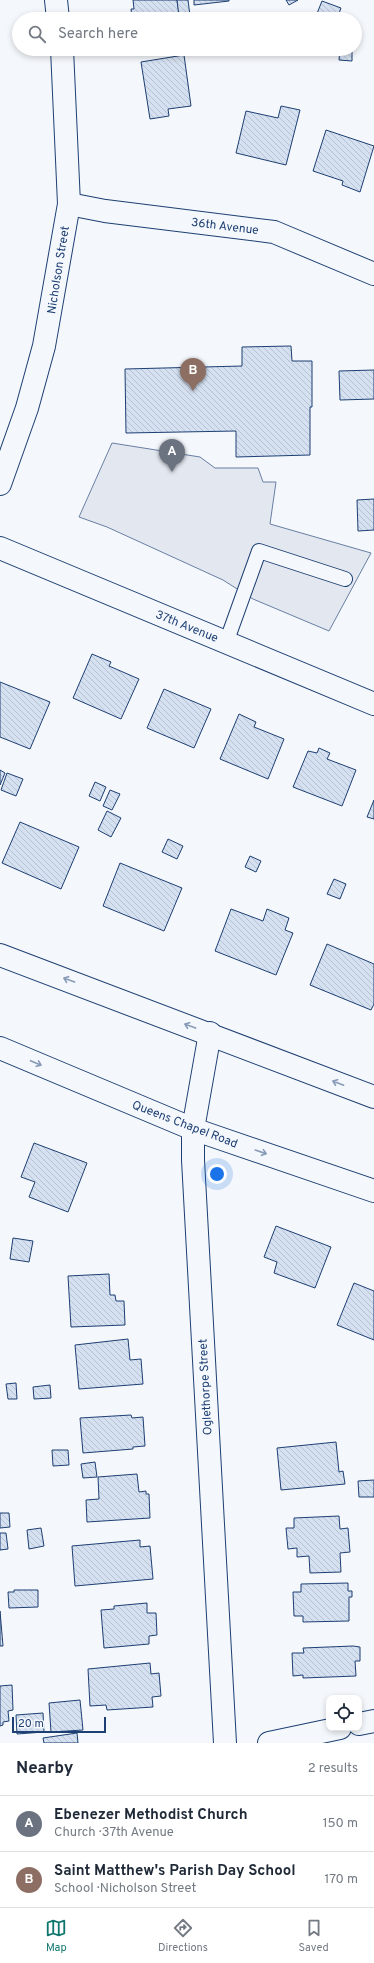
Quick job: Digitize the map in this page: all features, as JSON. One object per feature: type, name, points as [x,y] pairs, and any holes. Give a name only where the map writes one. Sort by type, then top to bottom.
[{"type":"street","points":[[56,0],[57,12]]},
{"type":"street","name":"Nicholson Street","points":[[0,484],[27,408],[44,346],[69,204],[62,56]]},
{"type":"street","name":"36th Avenue","points":[[69,204],[105,211],[274,232],[374,274]]},
{"type":"street","name":"37th Avenue","points":[[0,548],[374,704]]},
{"type":"street","points":[[0,955],[210,1033],[374,1097]]},
{"type":"street","name":"Oglethorpe Street","points":[[210,1033],[192,1129],[225,1743]]},
{"type":"street","name":"Queens Chapel Road","points":[[0,1048],[192,1129],[374,1190]]},
{"type":"street","points":[[362,1723],[374,1721]]},
{"type":"street","points":[[269,1743],[326,1731]]},
{"type":"lane","points":[[226,643],[259,551],[345,579]]},
{"type":"shaded area","points":[[112,443],[200,457],[215,468],[258,468],[263,482],[276,482],[270,524],[371,553],[329,631],[253,599],[223,580],[107,527],[79,517]]},
{"type":"building","points":[[133,0],[177,0],[179,12],[131,12],[131,9],[134,9]]},
{"type":"building","points":[[177,0],[188,0],[190,12],[178,12]]},
{"type":"building","points":[[194,0],[229,0],[229,1],[194,5]]},
{"type":"building","points":[[286,0],[298,0],[289,5]]},
{"type":"building","points":[[322,1],[341,8],[340,12],[318,12]]},
{"type":"building","points":[[184,56],[191,106],[168,109],[169,116],[150,119],[141,62]]},
{"type":"building","points":[[339,56],[352,56],[352,61],[339,60]]},
{"type":"building","points":[[281,106],[300,110],[286,165],[236,153],[246,111],[278,118]]},
{"type":"building","points":[[326,130],[374,146],[360,192],[342,185],[343,181],[313,171]]},
{"type":"building","points":[[291,346],[292,361],[312,361],[310,455],[236,457],[236,431],[126,433],[125,369],[242,366],[242,347]]},
{"type":"building","points":[[374,370],[374,399],[340,400],[339,371]]},
{"type":"building","points":[[374,499],[374,530],[358,531],[357,500]]},
{"type":"building","points":[[92,654],[111,662],[109,666],[139,679],[121,719],[73,698]]},
{"type":"building","points":[[0,682],[50,702],[30,749],[0,737]]},
{"type":"building","points":[[164,689],[211,709],[194,748],[147,728]]},
{"type":"building","points":[[239,714],[256,722],[254,727],[284,739],[268,779],[220,759]]},
{"type":"building","points":[[319,748],[330,753],[327,759],[356,770],[342,806],[293,787],[308,751],[317,753]]},
{"type":"building","points":[[0,770],[5,773],[0,785]]},
{"type":"building","points":[[7,773],[23,779],[16,796],[1,790]]},
{"type":"building","points":[[95,782],[106,787],[100,801],[89,796]]},
{"type":"building","points":[[110,790],[120,794],[112,810],[103,806]]},
{"type":"building","points":[[374,800],[374,819],[367,817]]},
{"type":"building","points":[[107,811],[121,818],[111,837],[98,830]]},
{"type":"building","points":[[20,822],[79,847],[61,889],[2,863]]},
{"type":"building","points":[[168,839],[183,846],[177,859],[162,852]]},
{"type":"building","points":[[250,856],[261,861],[256,872],[245,867]]},
{"type":"building","points":[[120,863],[182,888],[164,931],[103,906]]},
{"type":"building","points":[[334,879],[346,884],[340,899],[327,894]]},
{"type":"building","points":[[231,909],[263,921],[267,909],[289,918],[285,930],[293,933],[276,975],[215,951]]},
{"type":"building","points":[[327,944],[374,964],[374,1004],[371,1010],[310,985]]},
{"type":"building","points":[[34,1143],[87,1163],[68,1212],[29,1197],[35,1182],[21,1177]]},
{"type":"building","points":[[276,1226],[331,1247],[315,1288],[274,1273],[277,1262],[264,1257]]},
{"type":"building","points":[[13,1238],[33,1241],[29,1262],[10,1259]]},
{"type":"building","points":[[109,1274],[110,1295],[115,1295],[116,1301],[124,1301],[125,1325],[71,1327],[68,1276]]},
{"type":"building","points":[[354,1283],[374,1291],[374,1340],[337,1325]]},
{"type":"building","points":[[128,1339],[130,1360],[141,1359],[143,1384],[79,1389],[75,1345]]},
{"type":"building","points":[[16,1383],[17,1399],[8,1399],[6,1384]]},
{"type":"building","points":[[50,1385],[51,1398],[34,1399],[33,1387]]},
{"type":"building","points":[[131,1415],[132,1418],[143,1417],[145,1446],[133,1447],[133,1449],[83,1453],[80,1418]]},
{"type":"building","points":[[336,1442],[339,1472],[343,1471],[345,1484],[281,1490],[277,1448]]},
{"type":"building","points":[[52,1450],[68,1450],[69,1465],[53,1466]]},
{"type":"building","points":[[95,1462],[97,1477],[83,1478],[81,1464]]},
{"type":"building","points":[[137,1474],[139,1492],[146,1491],[146,1494],[149,1494],[150,1518],[87,1522],[86,1500],[99,1499],[98,1477]]},
{"type":"building","points":[[374,1480],[374,1497],[359,1497],[358,1481]]},
{"type":"building","points":[[0,1513],[9,1513],[10,1527],[0,1528]]},
{"type":"building","points":[[339,1516],[340,1529],[348,1528],[350,1552],[340,1553],[341,1572],[310,1573],[309,1556],[297,1557],[297,1548],[288,1549],[286,1528],[294,1528],[294,1518]]},
{"type":"building","points":[[41,1528],[44,1546],[29,1549],[27,1530]]},
{"type":"building","points":[[0,1533],[6,1533],[8,1549],[0,1550]]},
{"type":"building","points":[[140,1540],[140,1547],[150,1546],[153,1579],[75,1586],[72,1546]]},
{"type":"building","points":[[348,1583],[348,1591],[352,1591],[352,1597],[349,1597],[349,1621],[303,1622],[303,1616],[294,1616],[293,1592],[301,1592],[301,1584]]},
{"type":"building","points":[[14,1590],[38,1590],[38,1607],[9,1608],[8,1592],[14,1592]]},
{"type":"building","points":[[147,1603],[147,1613],[156,1613],[157,1635],[149,1636],[149,1644],[104,1648],[101,1610],[114,1609],[114,1606]]},
{"type":"building","points":[[0,1611],[3,1646],[0,1646]]},
{"type":"building","points":[[360,1647],[360,1661],[355,1661],[356,1676],[303,1678],[303,1675],[293,1676],[292,1653],[304,1653],[303,1648]]},
{"type":"building","points":[[150,1663],[151,1674],[159,1673],[161,1696],[152,1697],[153,1707],[107,1710],[106,1705],[90,1706],[88,1669]]},
{"type":"building","points":[[12,1685],[13,1710],[8,1711],[9,1721],[3,1722],[3,1725],[0,1726],[0,1686]]},
{"type":"building","points":[[80,1700],[83,1730],[51,1732],[49,1703]]},
{"type":"building","points":[[43,1713],[44,1732],[17,1734],[16,1715]]},
{"type":"building","points":[[77,1733],[78,1743],[44,1743],[43,1738]]},
{"type":"place","name":"Saint Matthew's Parish Day School","points":[[193,391]]},
{"type":"place","name":"Ebenezer Methodist Church","points":[[172,472]]}]
